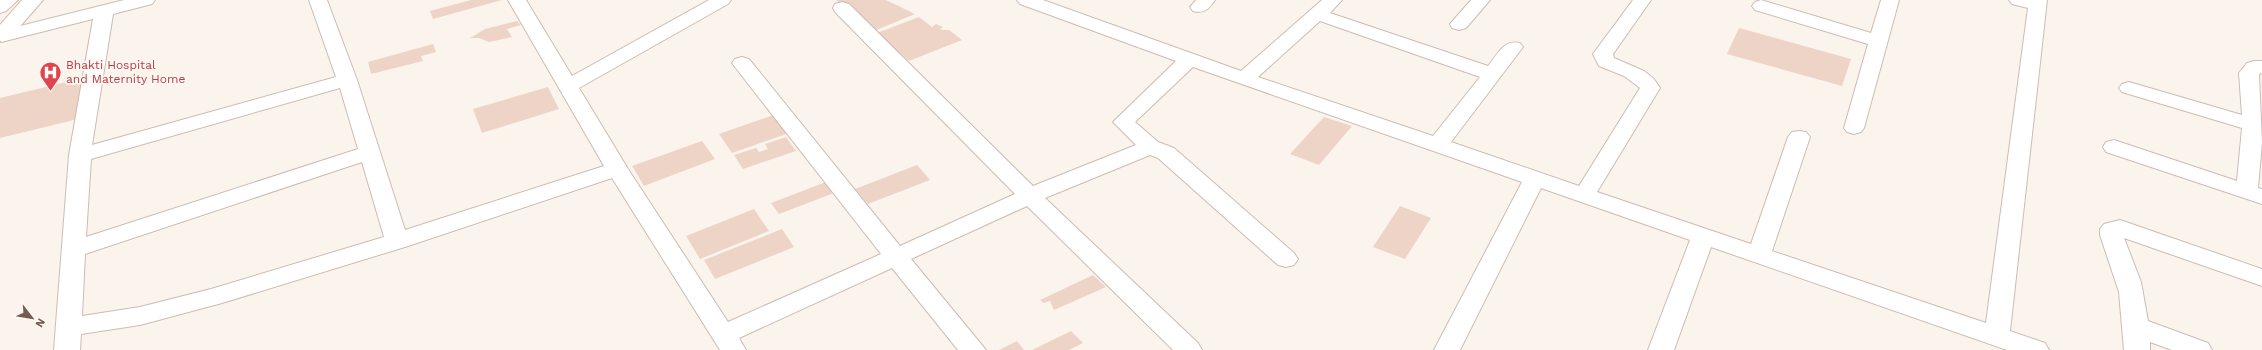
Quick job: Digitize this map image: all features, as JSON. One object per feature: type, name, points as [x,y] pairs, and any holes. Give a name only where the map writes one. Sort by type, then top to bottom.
[{"type":"street","points":[[0,7],[9,0]]},
{"type":"street","points":[[0,35],[28,4],[34,0]]},
{"type":"street","points":[[0,35],[146,0]]},
{"type":"street","points":[[318,0],[347,80],[397,240]]},
{"type":"street","points":[[517,0],[617,169],[728,342],[896,258],[1030,196],[1150,147]]},
{"type":"street","points":[[569,86],[722,0]]},
{"type":"street","points":[[1026,0],[1244,79],[1759,256],[1996,335],[2025,348]]},
{"type":"street","points":[[1244,79],[1333,0]]},
{"type":"street","points":[[1459,24],[1480,0]]},
{"type":"street","points":[[1584,196],[1650,88],[1646,81],[1637,75],[1606,62],[1603,54],[1642,0]]},
{"type":"street","points":[[1854,128],[1890,0]]},
{"type":"street","points":[[1996,335],[2031,2]]},
{"type":"street","points":[[1761,6],[1878,41]]},
{"type":"street","points":[[842,8],[1030,196],[1189,350]]},
{"type":"street","points":[[67,350],[80,154],[104,11]]},
{"type":"street","points":[[1316,14],[1492,74]]},
{"type":"street","points":[[1438,146],[1513,47]]},
{"type":"street","points":[[1190,59],[1123,122],[1150,147],[1166,153],[1286,259]]},
{"type":"street","points":[[742,63],[896,258],[973,350]]},
{"type":"street","points":[[2114,147],[2254,195],[2257,125],[2249,73],[2254,67],[2262,67]]},
{"type":"street","points":[[80,154],[347,80]]},
{"type":"street","points":[[2129,88],[2257,125]]},
{"type":"street","points":[[1759,256],[1799,137]]},
{"type":"street","points":[[73,250],[369,152]]},
{"type":"street","points":[[68,327],[140,316],[213,297],[397,240],[617,169]]},
{"type":"street","points":[[1447,350],[1535,178]]},
{"type":"street","points":[[2198,350],[2137,338],[2126,274],[2112,236],[2112,229],[2120,228],[2262,278]]},
{"type":"street","points":[[1661,350],[1703,236]]},
{"type":"building","points":[[471,0],[502,0],[433,19],[430,11]]},
{"type":"building","points":[[836,0],[886,0],[915,14],[874,31]]},
{"type":"building","points":[[919,17],[932,27],[936,24],[943,27],[940,29],[949,30],[962,40],[909,61],[877,33]]},
{"type":"building","points":[[517,21],[521,25],[507,29],[512,37],[489,42],[479,38],[470,38],[485,29]]},
{"type":"building","points":[[1739,28],[1851,59],[1842,86],[1727,54]]},
{"type":"building","points":[[433,44],[436,52],[421,56],[423,61],[371,74],[368,62]]},
{"type":"building","points":[[83,78],[78,119],[0,138],[0,98]]},
{"type":"building","points":[[548,87],[559,109],[482,133],[473,109]]},
{"type":"building","points":[[779,113],[792,132],[732,153],[719,134]]},
{"type":"building","points":[[1324,117],[1352,126],[1319,165],[1290,154]]},
{"type":"building","points":[[786,137],[796,151],[743,169],[734,155],[756,148],[759,152],[768,149],[765,144]]},
{"type":"building","points":[[702,141],[715,159],[644,186],[632,166]]},
{"type":"building","points":[[917,165],[930,180],[868,204],[855,189]]},
{"type":"building","points":[[826,182],[834,193],[779,214],[771,203]]},
{"type":"building","points":[[1400,206],[1431,218],[1405,259],[1373,247]]},
{"type":"building","points":[[754,209],[769,231],[700,259],[686,236]]},
{"type":"building","points":[[782,229],[794,247],[715,279],[704,260]]},
{"type":"building","points":[[1093,275],[1106,287],[1054,310],[1050,301],[1044,303],[1040,300]]},
{"type":"building","points":[[1071,331],[1083,343],[1069,350],[1032,350]]},
{"type":"building","points":[[1017,341],[1024,350],[999,350]]},
{"type":"place","name":"Bhakti Hospital and Maternity Home","points":[[50,92]]}]
